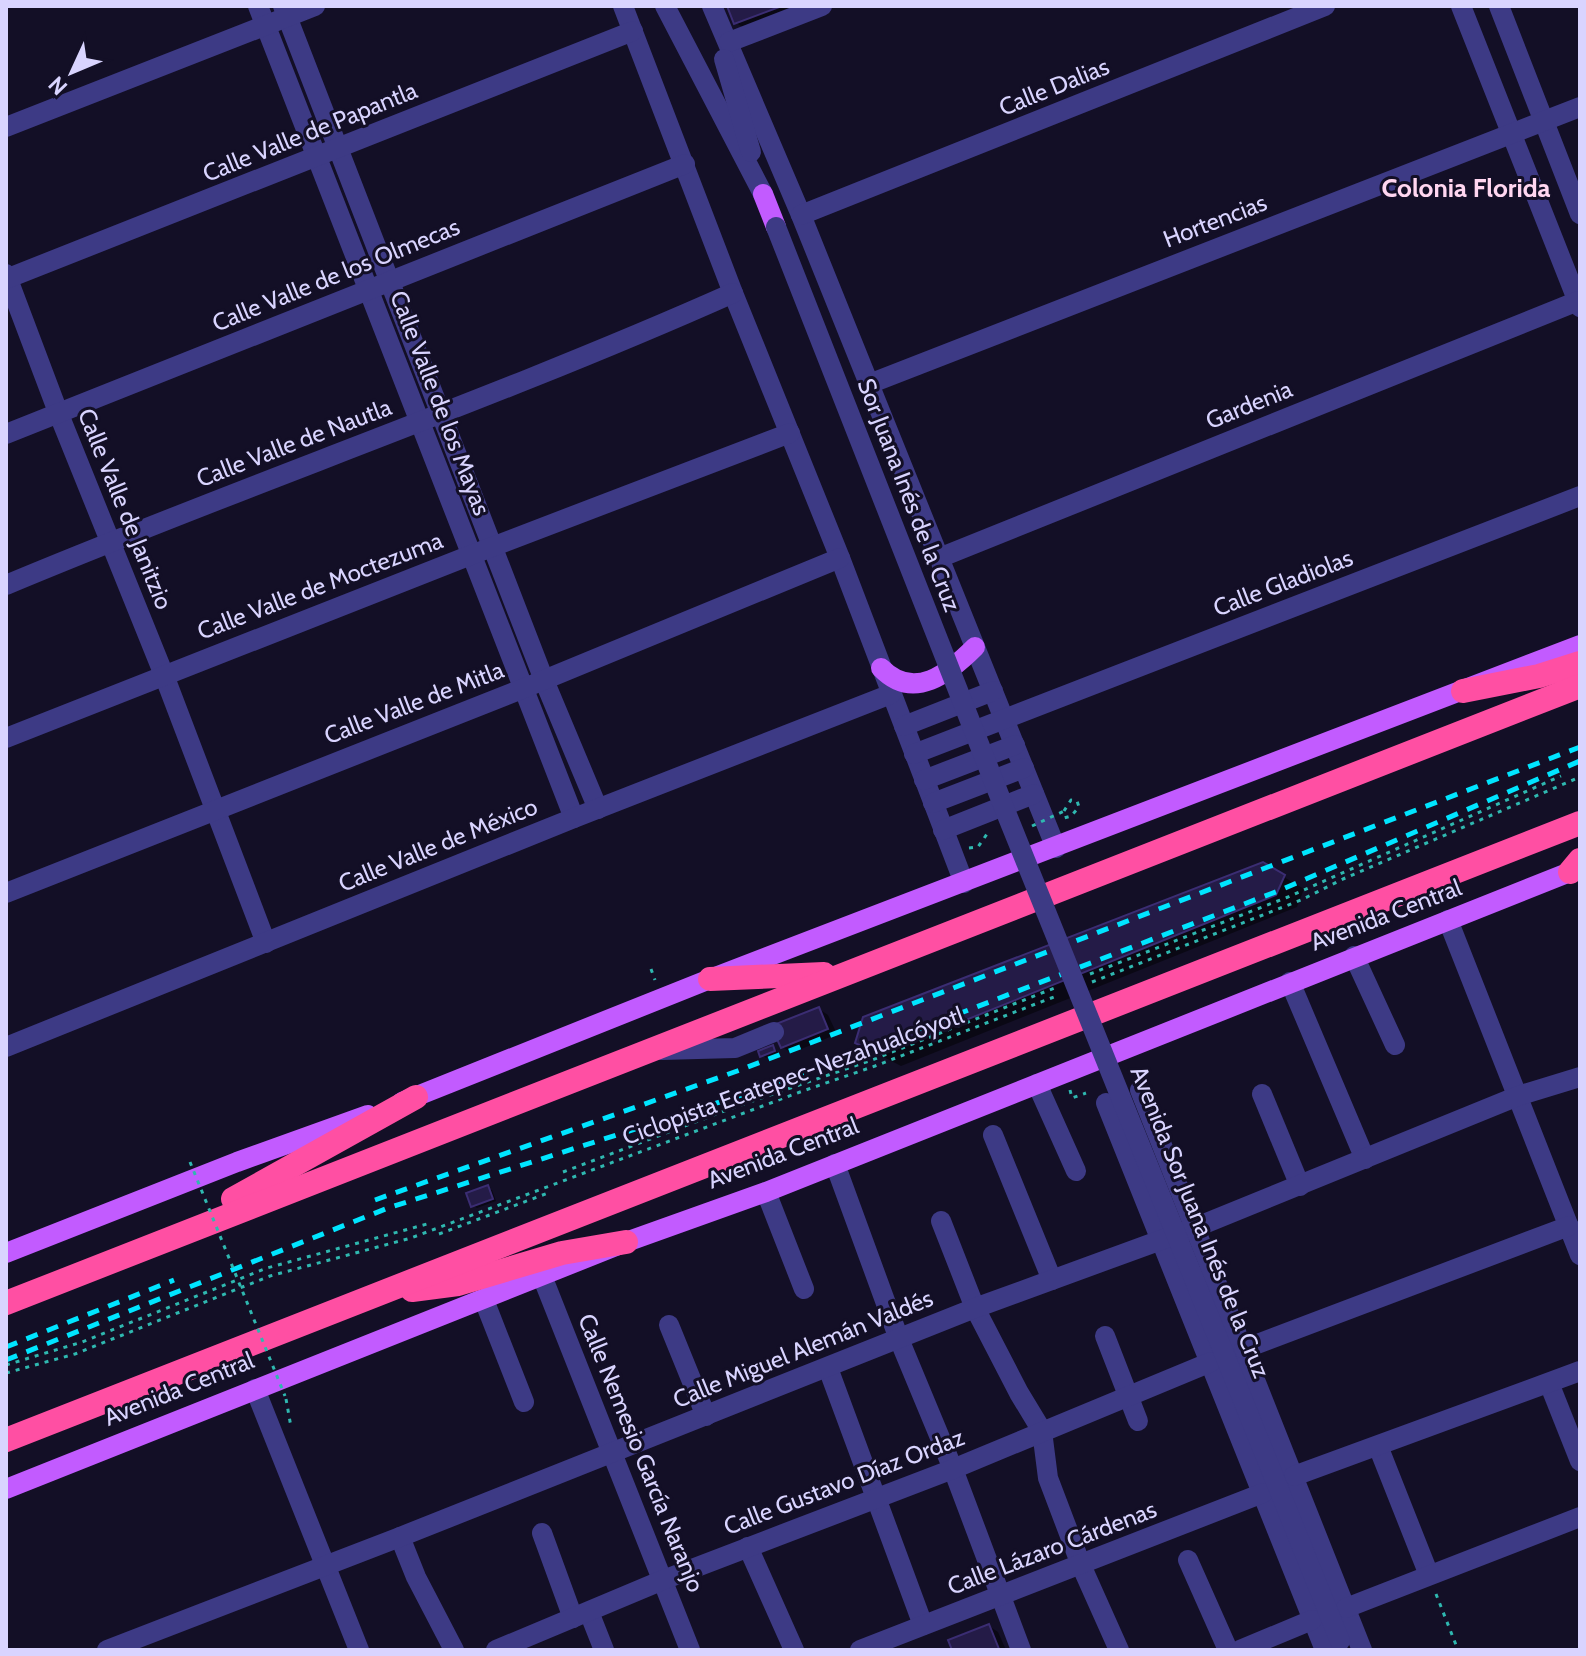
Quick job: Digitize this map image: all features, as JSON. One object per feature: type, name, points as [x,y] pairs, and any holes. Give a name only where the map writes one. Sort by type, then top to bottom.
[{"type":"highway","points":[[1463,691],[1539,676],[1580,663]]},
{"type":"highway","points":[[6,1303],[1580,686]]},
{"type":"highway","name":"Avenida Central","points":[[6,1440],[1580,823]]},
{"type":"highway","points":[[710,979],[846,973]]},
{"type":"highway","points":[[149,1246],[416,1097]]},
{"type":"highway","points":[[374,1295],[458,1284],[562,1253],[626,1242]]},
{"type":"main road","name":"Sor Juana Inés de la Cruz","points":[[763,194],[776,227]]},
{"type":"main road","points":[[6,1253],[1580,645]]},
{"type":"main road","points":[[881,668],[893,680],[910,684],[931,680],[954,669],[975,647]]},
{"type":"main road","name":"Avenida Central","points":[[6,1489],[626,1242],[766,1192],[1577,867]]},
{"type":"street","points":[[6,127],[262,16],[315,6]]},
{"type":"street","points":[[623,6],[964,883]]},
{"type":"street","name":"Sor Juana Inés de la Cruz","points":[[665,6],[763,194]]},
{"type":"street","points":[[710,6],[729,42],[801,215],[1056,848]]},
{"type":"street","name":"Sor Juana Inés de la Cruz","points":[[710,6],[763,194]]},
{"type":"street","points":[[729,42],[822,6]]},
{"type":"street","name":"Calle Dalias","points":[[801,215],[1325,6]]},
{"type":"street","points":[[1461,6],[1579,304]]},
{"type":"street","points":[[1499,6],[1580,214]]},
{"type":"street","name":"Calle Valle de los Mayas","points":[[285,11],[544,680],[598,809]]},
{"type":"street","name":"Calle Valle de los Mayas","points":[[262,16],[574,818]]},
{"type":"street","name":"Calle Valle de Papantla","points":[[7,277],[317,158],[633,31]]},
{"type":"street","name":"Hortencias","points":[[869,384],[1580,107]]},
{"type":"street","name":"Calle Valle de los Olmecas","points":[[6,434],[685,164]]},
{"type":"street","name":"Sor Juana Inés de la Cruz","points":[[776,227],[1007,815]]},
{"type":"street","name":"Calle Valle de Janitzio","points":[[7,277],[266,943]]},
{"type":"street","name":"Calle Valle de Nautla","points":[[6,585],[110,541],[441,414],[733,293]]},
{"type":"street","name":"Gardenia","points":[[939,558],[1579,304]]},
{"type":"street","name":"Calle Valle de Moctezuma","points":[[6,738],[790,433]]},
{"type":"street","name":"Calle Gladiolas","points":[[914,754],[1580,496]]},
{"type":"street","name":"Calle Valle de Mitla","points":[[6,893],[522,689],[840,558]]},
{"type":"street","points":[[904,726],[993,691]]},
{"type":"street","name":"Calle Valle de México","points":[[6,1047],[891,694]]},
{"type":"street","points":[[924,780],[1015,745]]},
{"type":"street","points":[[933,803],[1024,768]]},
{"type":"street","points":[[943,830],[1034,794]]},
{"type":"street","name":"Avenida Sor Juana Inés de la Cruz","points":[[1007,815],[1336,1647]]},
{"type":"street","points":[[1448,920],[1580,1255]]},
{"type":"street","points":[[1354,956],[1395,1045]]},
{"type":"street","points":[[1290,982],[1362,1150]]},
{"type":"street","points":[[647,1050],[735,1048],[774,1032]]},
{"type":"street","name":"Calle Miguel Alemán Valdés","points":[[107,1650],[327,1566],[975,1308],[1300,1186],[1362,1150],[1580,1077]]},
{"type":"street","points":[[1037,1084],[1076,1171]]},
{"type":"street","name":"Avenida Sor Juana Inés de la Cruz","points":[[1140,1090],[1362,1650]]},
{"type":"street","points":[[1262,1094],[1300,1186]]},
{"type":"street","name":"Avenida Sor Juana Inés de la Cruz","points":[[1106,1103],[1312,1620],[1336,1647]]},
{"type":"street","points":[[993,1135],[1052,1280]]},
{"type":"street","points":[[835,1164],[899,1339],[953,1469],[1021,1650]]},
{"type":"street","points":[[766,1192],[804,1289]]},
{"type":"street","points":[[941,1221],[975,1308],[1042,1431],[1048,1478],[1081,1565],[1119,1650]]},
{"type":"street","points":[[1244,1349],[1569,1226]]},
{"type":"street","name":"Calle Nemesio García Naranjo","points":[[542,1276],[690,1650]]},
{"type":"street","points":[[484,1300],[524,1402]]},
{"type":"street","points":[[669,1325],[706,1416]]},
{"type":"street","points":[[1105,1336],[1138,1421]]},
{"type":"street","name":"Calle Gustavo Díaz Ordaz","points":[[496,1650],[663,1580],[953,1469],[1211,1362]]},
{"type":"street","points":[[828,1368],[923,1625]]},
{"type":"street","points":[[1294,1476],[1580,1371]]},
{"type":"street","points":[[1549,1383],[1580,1461]]},
{"type":"street","points":[[255,1389],[359,1650]]},
{"type":"street","points":[[1378,1446],[1429,1575]]},
{"type":"street","name":"Calle Lázaro Cárdenas","points":[[860,1650],[1263,1493]]},
{"type":"street","points":[[1346,1608],[1580,1517]]},
{"type":"street","points":[[542,1533],[581,1615],[604,1650]]},
{"type":"street","points":[[400,1537],[416,1577],[454,1650]]},
{"type":"street","points":[[748,1547],[794,1650]]},
{"type":"street","points":[[1188,1560],[1228,1650]]},
{"type":"street","points":[[1240,1650],[1312,1620]]},
{"type":"path","points":[[1081,986],[1301,900],[1580,777]]},
{"type":"path","points":[[1032,826],[1064,811],[1071,800],[1077,801],[1079,807],[1071,816],[1064,818],[1053,808]]},
{"type":"path","points":[[978,847],[988,834]]},
{"type":"path","points":[[1297,908],[1301,900]]},
{"type":"path","name":"Ciclopista Ecatepec-Nezahualcóyotl","points":[[6,1373],[75,1354],[270,1276],[411,1238],[1066,992]]},
{"type":"path","points":[[1081,1086],[1069,1091],[1072,1098],[1086,1093]]},
{"type":"path","points":[[190,1162],[285,1396],[291,1423]]},
{"type":"path","points":[[439,1234],[548,1193]]},
{"type":"path","points":[[6,1365],[82,1342],[267,1268],[427,1224]]},
{"type":"path","points":[[1429,1575],[1458,1650]]},
{"type":"building","points":[[727,6],[782,6],[734,24]]},
{"type":"building","points":[[1263,862],[1285,875],[1276,895],[879,1055],[855,1043],[863,1017]]},
{"type":"building","points":[[819,1007],[828,1029],[781,1048],[771,1026]]},
{"type":"building","points":[[773,1045],[775,1051],[760,1057],[758,1051]]},
{"type":"building","points":[[488,1185],[493,1199],[471,1207],[466,1193]]},
{"type":"building","points":[[989,1624],[999,1649],[952,1650],[948,1640]]},
{"type":"railway","points":[[375,1200],[740,1070],[1580,747]]},
{"type":"railway","points":[[6,1360],[388,1208],[748,1093],[867,1049],[1278,891],[1580,761]]},
{"type":"railway","points":[[6,1347],[174,1280]]},
{"type":"district","name":"Colonia Florida","points":[[1466,188]]}]
